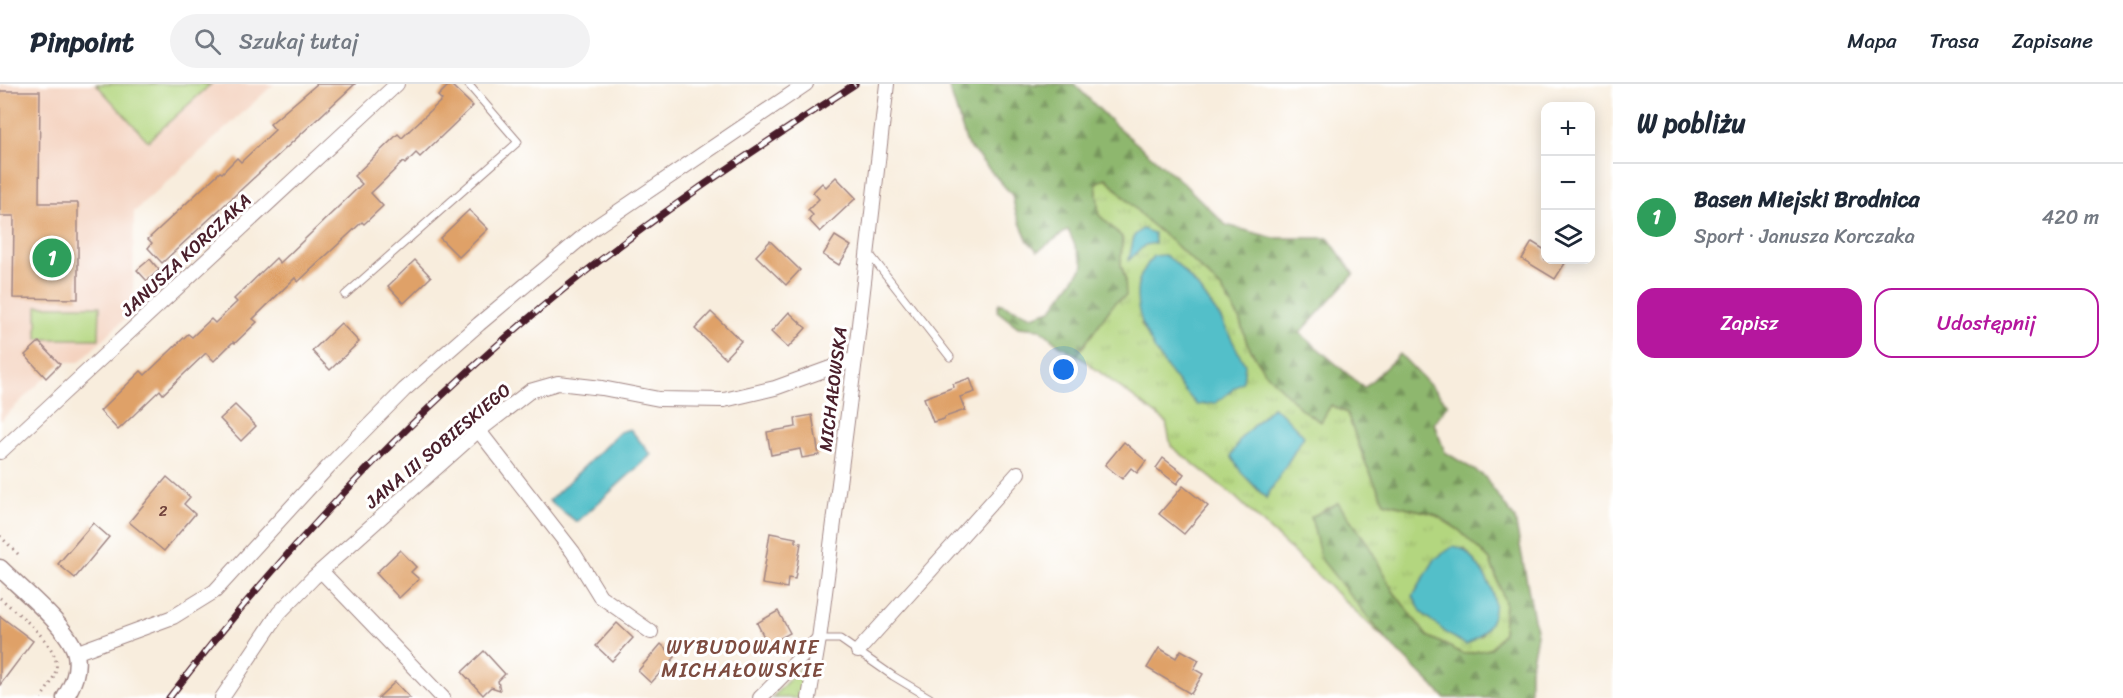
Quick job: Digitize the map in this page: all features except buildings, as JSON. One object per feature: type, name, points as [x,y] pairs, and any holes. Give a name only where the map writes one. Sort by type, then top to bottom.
[{"type":"street","name":"JANUSZA KORCZAKA","points":[[0,452],[397,84]]},
{"type":"street","points":[[75,652],[173,616],[215,591],[328,467],[404,390],[488,316],[591,230],[806,84]]},
{"type":"street","name":"MICHAŁOWSKA","points":[[809,698],[819,639],[855,360],[887,84]]},
{"type":"street","name":"JANA III SOBIESKIEGO","points":[[222,698],[279,613],[321,571],[479,430],[530,391],[558,383],[602,388],[659,399],[724,400],[775,388],[855,360]]},
{"type":"street","points":[[479,430],[573,552],[600,596],[651,632]]},
{"type":"street","points":[[858,651],[1018,473]]},
{"type":"street","points":[[0,568],[58,624],[69,639],[75,652],[77,666],[75,679],[65,698]]},
{"type":"street","points":[[321,571],[443,698]]},
{"type":"street","points":[[760,698],[819,639]]},
{"type":"lane","points":[[345,295],[518,142],[468,84]]},
{"type":"lane","points":[[868,252],[950,357]]},
{"type":"lane","points":[[819,639],[840,639],[893,676],[930,698]]},
{"type":"path","points":[[0,536],[21,557]]},
{"type":"path","points":[[0,597],[54,652],[57,666],[53,679],[41,698]]},
{"type":"shaded area","points":[[0,84],[274,84],[134,212],[133,311],[79,362],[61,362],[0,421]]},
{"type":"green space","points":[[96,84],[211,84],[148,141]]},
{"type":"green space","points":[[948,84],[1074,84],[1115,125],[1182,182],[1226,225],[1274,238],[1328,238],[1354,274],[1300,333],[1364,388],[1400,354],[1448,404],[1434,423],[1445,452],[1484,476],[1515,519],[1537,635],[1530,670],[1530,698],[1445,698],[1388,642],[1321,559],[1311,517],[1338,503],[1368,544],[1393,591],[1427,636],[1464,654],[1490,649],[1503,633],[1505,602],[1490,560],[1459,530],[1434,514],[1384,502],[1366,464],[1347,413],[1331,405],[1321,422],[1302,410],[1263,370],[1247,343],[1239,318],[1221,288],[1147,221],[1106,178],[1096,183],[1099,215],[1122,237],[1121,265],[1125,278],[1126,296],[1115,302],[1077,355],[1059,345],[1040,329],[1018,327],[997,311],[999,303],[1032,316],[1051,310],[1084,265],[1068,230],[1038,251],[1028,241],[1016,213],[1012,195],[967,144]]},
{"type":"green space","points":[[1106,178],[1147,221],[1221,288],[1239,318],[1247,343],[1331,405],[1347,413],[1366,464],[1384,502],[1434,514],[1459,530],[1490,560],[1505,602],[1503,633],[1490,649],[1464,654],[1427,636],[1393,591],[1368,544],[1337,503],[1321,558],[1388,642],[1234,496],[1171,446],[1166,422],[1077,355],[1115,302],[1125,278],[1121,265],[1122,237],[1099,215],[1096,182]],"holes":[[[1176,263],[1201,291],[1221,319],[1181,387],[1141,324]],[[1272,407],[1266,498],[1241,472],[1241,438]],[[1464,548],[1487,580],[1494,600],[1489,623],[1481,636]]]},
{"type":"green space","points":[[37,306],[100,306],[99,339],[37,339]]},
{"type":"green space","points":[[807,660],[802,698],[772,698]]},
{"type":"water","points":[[1142,229],[1154,233],[1155,243],[1145,245],[1129,260],[1134,236]]},
{"type":"water","points":[[1165,255],[1176,263],[1201,291],[1221,319],[1245,365],[1243,381],[1216,403],[1197,405],[1165,365],[1146,333],[1140,317],[1137,300],[1140,277],[1153,256]]},
{"type":"water","points":[[1272,407],[1282,413],[1304,436],[1266,498],[1241,472],[1231,456],[1241,438]]},
{"type":"water","points":[[630,429],[651,455],[577,522],[549,501],[620,432]]},
{"type":"water","points":[[1454,546],[1465,551],[1478,566],[1486,577],[1494,599],[1492,619],[1486,629],[1466,645],[1449,635],[1422,613],[1413,596],[1435,559]]},
{"type":"railway","points":[[169,698],[255,591],[347,490],[395,440],[496,347],[584,272],[660,216],[855,84]]},
{"type":"place","name":"Basen Miejski Brodnica","points":[[52,258]]},
{"type":"district","name":"WYBUDOWANIE MICHAŁOWSKIE","points":[[743,658]]}]
